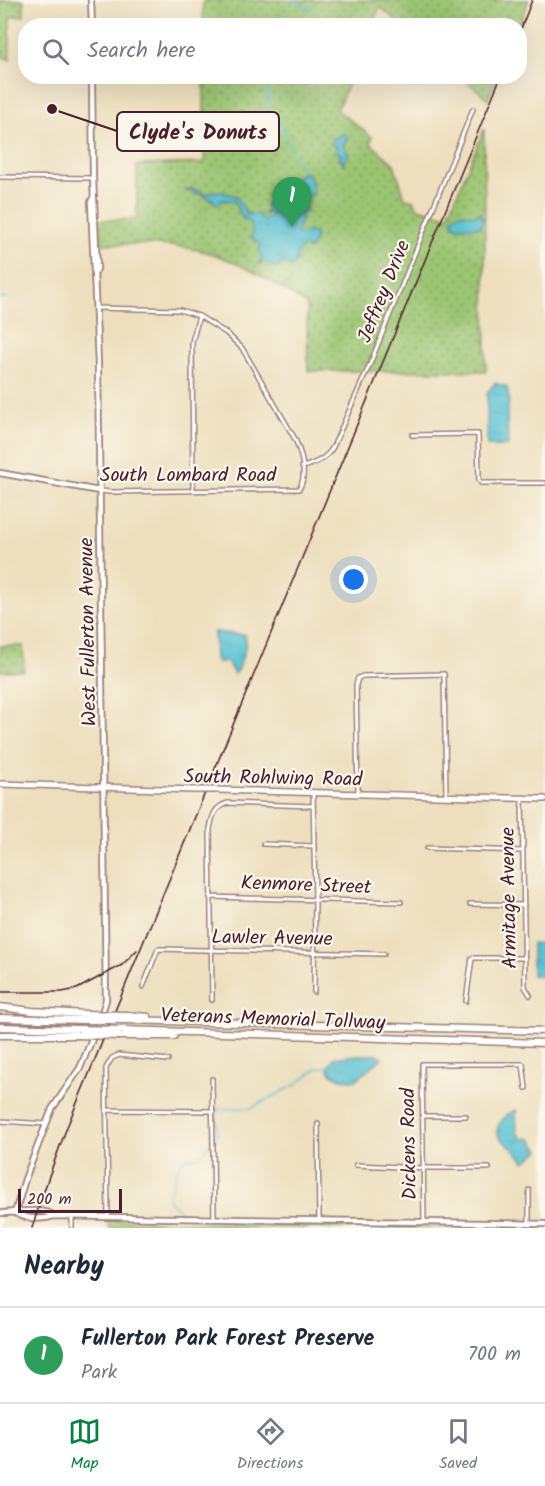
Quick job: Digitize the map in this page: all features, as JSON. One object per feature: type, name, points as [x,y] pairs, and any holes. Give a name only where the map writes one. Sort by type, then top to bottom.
[{"type":"highway","points":[[0,1007],[85,1017]]},
{"type":"highway","name":"Veterans Memorial Tollway","points":[[0,1018],[126,1017],[179,1021],[545,1031]]},
{"type":"highway","name":"Veterans Memorial Tollway","points":[[0,1028],[78,1032],[545,1043]]},
{"type":"highway","points":[[0,1035],[78,1032]]},
{"type":"main road","name":"South Rohlwing Road","points":[[0,784],[545,799]]},
{"type":"street","points":[[91,0],[92,18]]},
{"type":"street","name":"West Fullerton Avenue","points":[[15,1213],[46,1124],[57,1100],[80,1068],[104,1008],[106,992],[95,272],[93,270],[91,202],[93,198],[92,84]]},
{"type":"street","name":"Jeffrey Drive","points":[[302,467],[328,455],[333,447],[370,364],[473,109]]},
{"type":"street","points":[[0,177],[93,178]]},
{"type":"street","points":[[95,308],[170,308],[199,316],[231,336],[242,348],[295,439],[302,467]]},
{"type":"street","points":[[193,491],[192,342],[199,316]]},
{"type":"street","points":[[412,435],[478,434],[479,481],[485,484],[545,483]]},
{"type":"street","name":"South Lombard Road","points":[[0,473],[111,492],[299,489],[303,483],[302,467]]},
{"type":"street","points":[[357,794],[356,685],[358,678],[444,674],[446,796]]},
{"type":"street","points":[[313,792],[314,992]]},
{"type":"street","name":"Armitage Avenue","points":[[522,798],[525,987],[530,994]]},
{"type":"street","points":[[212,1000],[210,829],[212,817],[218,807],[228,803],[313,806]]},
{"type":"street","points":[[264,844],[314,846]]},
{"type":"street","points":[[428,848],[522,851]]},
{"type":"street","name":"Kenmore Street","points":[[210,897],[401,902]]},
{"type":"street","points":[[470,904],[524,904]]},
{"type":"street","name":"Lawler Avenue","points":[[143,987],[158,949],[384,954]]},
{"type":"street","points":[[466,1001],[472,958],[524,958]]},
{"type":"street","points":[[108,1217],[106,1068],[112,1059],[119,1055],[168,1060]]},
{"type":"street","name":"Dickens Road","points":[[424,1223],[422,1064],[523,1064],[526,1088]]},
{"type":"street","points":[[212,1079],[214,1219]]},
{"type":"street","points":[[107,1110],[213,1111]]},
{"type":"street","points":[[423,1116],[466,1116]]},
{"type":"street","points":[[0,1121],[46,1124]]},
{"type":"street","points":[[318,1124],[319,1221]]},
{"type":"street","points":[[356,1165],[489,1168]]},
{"type":"street","points":[[529,1190],[529,1224]]},
{"type":"street","points":[[0,1213],[50,1218],[72,1216],[545,1224]]},
{"type":"street","points":[[72,1216],[72,1228]]},
{"type":"green space","points":[[0,0],[24,0],[24,16],[10,17],[10,60],[0,55]]},
{"type":"green space","points":[[203,0],[529,0],[522,18],[393,18],[380,7],[375,18],[203,18]]},
{"type":"green space","points":[[204,84],[348,84],[337,110],[372,137],[371,144],[394,164],[405,198],[413,200],[418,208],[448,216],[484,129],[486,371],[308,371],[307,305],[271,282],[233,262],[194,249],[154,245],[101,244],[100,220],[137,219],[137,165],[204,163]]},
{"type":"green space","points":[[470,84],[494,84],[488,99]]},
{"type":"green space","points":[[0,646],[23,646],[24,671],[0,671]]},
{"type":"green space","points":[[109,1220],[159,1222],[540,1228],[109,1228]]},
{"type":"water","points":[[342,133],[348,137],[343,145],[349,154],[342,165],[343,162],[339,158],[342,155],[337,152],[336,146],[331,144],[332,138],[340,137]]},
{"type":"water","points":[[307,173],[312,181],[313,195],[307,197],[303,195],[303,206],[307,212],[300,214],[301,222],[296,232],[306,234],[308,231],[316,237],[310,249],[305,246],[298,252],[292,266],[282,262],[277,268],[267,262],[258,264],[262,258],[259,250],[260,243],[252,239],[250,224],[243,219],[234,201],[222,200],[215,204],[212,198],[210,200],[203,195],[194,194],[193,191],[187,192],[184,189],[191,188],[206,194],[218,191],[236,196],[247,214],[258,214],[264,221],[272,215],[270,212],[264,215],[267,209],[265,205],[272,197],[284,197],[287,192],[287,181]]},
{"type":"water","points":[[461,213],[476,215],[480,213],[483,220],[480,227],[456,227],[452,220]]},
{"type":"water","points":[[495,383],[507,387],[508,446],[487,446],[487,393]]},
{"type":"water","points":[[214,632],[245,635],[245,649],[236,673],[234,674],[227,662],[217,662],[215,659]]},
{"type":"water","points":[[532,943],[545,944],[545,976],[532,975]]},
{"type":"water","points":[[379,1055],[382,1058],[356,1080],[339,1078],[332,1074],[328,1067],[334,1058]]},
{"type":"water","points":[[516,1110],[517,1133],[523,1139],[530,1138],[540,1150],[525,1162],[498,1135],[497,1131],[504,1118]]},
{"type":"waterway","points":[[288,0],[301,4],[305,8],[313,7]]},
{"type":"waterway","points":[[267,84],[269,115],[280,122],[296,162],[303,166],[305,172]]},
{"type":"waterway","points":[[0,298],[7,298]]},
{"type":"waterway","points":[[217,1139],[217,1109],[251,1108],[297,1084],[317,1068],[327,1067]]},
{"type":"waterway","points":[[182,1213],[169,1201],[170,1190],[178,1168],[184,1159],[201,1156],[210,1142]]},
{"type":"railway","points":[[525,18],[532,0]]},
{"type":"railway","points":[[32,1228],[67,1127],[498,84]]},
{"type":"railway","points":[[0,992],[62,992],[77,989],[122,965],[137,950]]},
{"type":"place","name":"Clyde's Donuts","points":[[52,109]]},
{"type":"place","name":"Fullerton Park Forest Preserve","points":[[292,227]]}]
